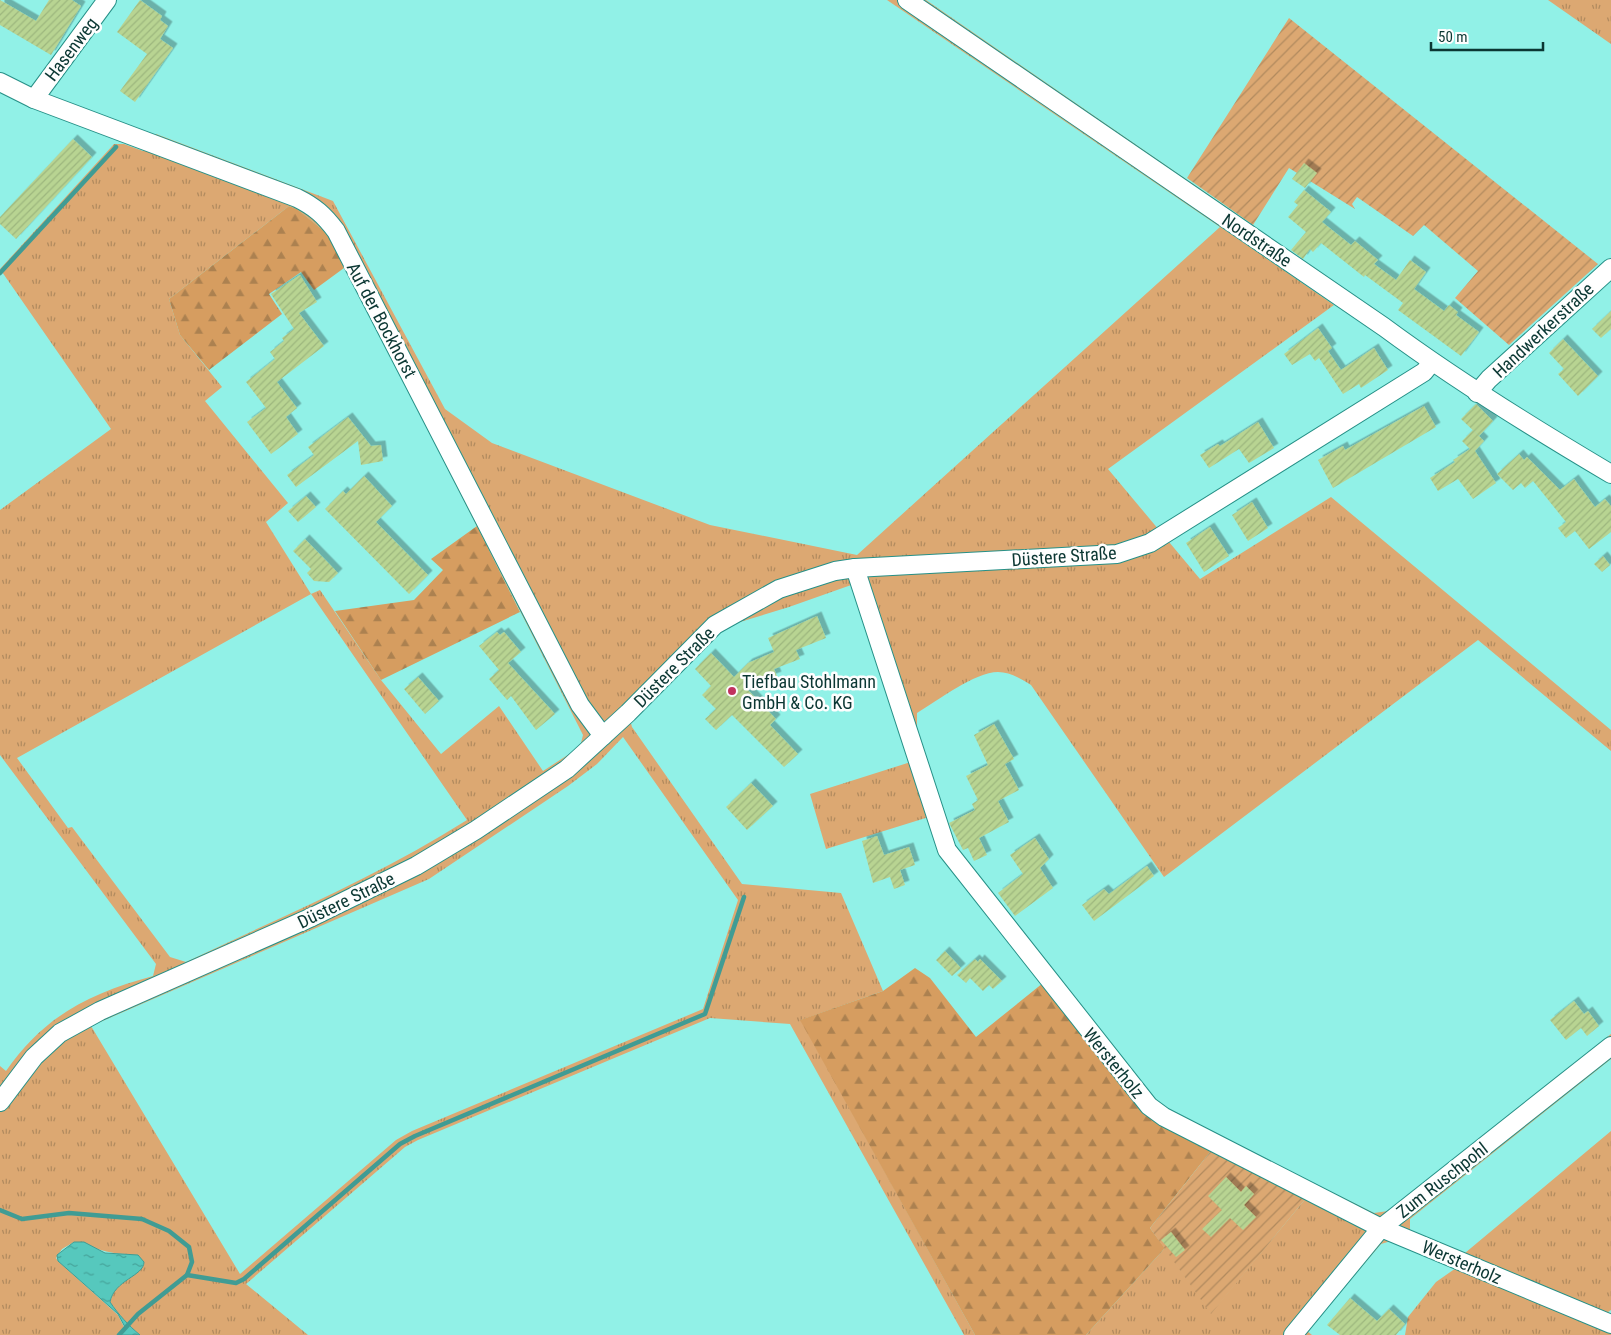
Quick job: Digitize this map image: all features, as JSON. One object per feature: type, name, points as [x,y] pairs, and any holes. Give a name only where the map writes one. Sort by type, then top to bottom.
[{"type":"street","name":"Hasenweg","points":[[34,98],[107,0]]},
{"type":"street","name":"Nordstraße","points":[[907,0],[1478,393],[1611,474]]},
{"type":"street","name":"Auf der Bockhorst","points":[[0,82],[34,98],[297,198],[316,207],[325,216],[341,240],[580,705],[603,736]]},
{"type":"street","name":"Handwerkerstraße","points":[[1478,393],[1489,379],[1611,268]]},
{"type":"street","name":"Düstere Straße","points":[[0,1102],[34,1056],[60,1033],[100,1011],[312,917],[416,866],[557,776],[603,736],[716,625],[779,589],[835,571],[855,568],[1117,554],[1133,550],[1150,543],[1424,372],[1432,362]]},
{"type":"street","name":"Wersterholz","points":[[855,568],[947,850],[1149,1106],[1164,1117],[1381,1228],[1611,1324]]},
{"type":"street","name":"Zum Ruschpohl","points":[[1292,1335],[1381,1228],[1611,1046]]},
{"type":"green space","points":[[887,0],[926,0],[1235,213],[1221,227],[1334,305],[1108,469],[1200,579],[1331,497],[1611,730],[1611,751],[1478,640],[1164,877],[1031,685],[1015,676],[998,672],[978,677],[956,688],[917,713],[917,760],[854,584],[789,607],[717,629],[629,716],[632,727],[742,884],[841,893],[883,991],[801,1020],[975,1335],[964,1335],[790,1024],[710,1018],[405,1147],[246,1284],[308,1335],[140,1335],[124,1320],[110,1302],[114,1290],[135,1273],[130,1254],[108,1252],[74,1242],[62,1249],[56,1258],[118,1315],[124,1327],[117,1335],[0,1335],[0,1066],[6,1071],[36,1035],[70,1009],[109,990],[153,976],[156,964],[0,755],[0,510],[111,429],[0,269],[114,144],[124,144],[143,151],[156,134],[333,201],[445,409],[492,443],[710,525],[857,555],[1220,227]],"holes":[[[289,206],[297,209],[329,235],[583,735],[580,747],[543,771],[499,706],[441,754],[381,680],[320,590],[311,594],[266,522],[288,503],[205,401],[222,387],[180,335],[169,299]],[[311,594],[467,820],[364,878],[186,962],[170,957],[72,827],[68,828],[17,758]],[[623,737],[738,900],[703,1009],[412,1131],[396,1140],[240,1274],[91,1026],[429,879],[568,786],[597,764]]]},
{"type":"green space","points":[[1548,0],[1611,0],[1611,44]]},
{"type":"green space","points":[[1289,18],[1598,264],[1509,345],[1455,298],[1478,271],[1424,225],[1413,236],[1357,197],[1352,204],[1355,209],[1289,168],[1253,225],[1187,178]]},
{"type":"green space","points":[[289,206],[297,209],[329,235],[344,268],[314,290],[301,272],[269,294],[282,314],[209,370],[180,335],[169,299]]},
{"type":"green space","points":[[477,526],[520,612],[381,680],[335,611],[414,600],[443,570],[431,559]]},
{"type":"green space","points":[[917,760],[932,816],[826,849],[810,794]]},
{"type":"green space","points":[[915,968],[930,978],[976,1037],[1043,983],[1134,1099],[1214,1147],[1150,1228],[1165,1248],[1086,1335],[975,1335],[800,1020],[883,991]]},
{"type":"green space","points":[[1611,1034],[1611,1059],[1410,1219],[1410,1230],[1465,1253],[1611,1131],[1611,1310],[1608,1312],[1611,1314],[1611,1335],[1405,1335],[1408,1317],[1436,1282],[1456,1268],[1391,1241],[1381,1244],[1307,1331],[1312,1335],[1086,1335],[1165,1248],[1211,1313],[1307,1197],[1157,1118],[1153,1098],[1166,1110],[1374,1213],[1388,1211]]},
{"type":"green space","points":[[1214,1147],[1307,1197],[1211,1314],[1150,1228]]},
{"type":"water","points":[[74,1242],[84,1242],[105,1253],[138,1255],[144,1262],[143,1267],[139,1271],[117,1288],[110,1302],[124,1320],[140,1335],[117,1335],[125,1327],[118,1314],[58,1261],[57,1255]]},
{"type":"building","points":[[0,0],[36,21],[49,0],[72,0],[81,6],[51,55],[0,25]]},
{"type":"building","points":[[140,0],[162,16],[160,20],[168,26],[160,39],[173,48],[135,102],[120,91],[147,54],[117,32]]},
{"type":"building","points":[[73,139],[92,157],[16,239],[0,224],[0,217]]},
{"type":"building","points":[[1304,163],[1317,173],[1305,188],[1292,179]]},
{"type":"building","points":[[1304,190],[1331,212],[1322,222],[1351,245],[1355,241],[1378,260],[1374,264],[1396,280],[1410,260],[1426,272],[1414,289],[1444,311],[1449,305],[1458,312],[1456,315],[1479,332],[1461,356],[1398,310],[1403,303],[1365,275],[1364,277],[1321,243],[1313,252],[1310,249],[1303,259],[1291,250],[1306,232],[1288,217],[1298,205],[1294,202]]},
{"type":"building","points":[[300,275],[317,302],[299,313],[324,346],[277,382],[297,408],[286,417],[298,434],[271,454],[247,422],[266,408],[246,382],[275,359],[270,352],[284,341],[282,338],[294,329],[271,294]]},
{"type":"building","points":[[1611,311],[1611,329],[1601,338],[1592,329]]},
{"type":"building","points":[[1318,328],[1332,348],[1328,351],[1341,370],[1374,348],[1388,370],[1361,388],[1359,384],[1343,394],[1319,358],[1315,361],[1310,354],[1292,365],[1284,354]]},
{"type":"building","points":[[1563,339],[1598,376],[1578,396],[1558,374],[1564,369],[1549,353]]},
{"type":"building","points":[[1476,404],[1493,421],[1479,436],[1461,419]]},
{"type":"building","points":[[1424,406],[1436,427],[1333,488],[1318,460],[1343,446],[1345,450]]},
{"type":"building","points":[[348,417],[371,446],[381,445],[383,461],[361,465],[358,441],[296,487],[287,475],[314,455],[308,447]]},
{"type":"building","points":[[1258,422],[1274,448],[1249,463],[1239,449],[1209,468],[1200,455],[1218,444],[1220,446]]},
{"type":"building","points":[[1473,430],[1484,441],[1475,451],[1496,483],[1473,499],[1458,479],[1438,491],[1430,478],[1455,462],[1453,460],[1470,449],[1462,441]]},
{"type":"building","points":[[1519,454],[1524,460],[1527,457],[1560,490],[1574,479],[1595,507],[1605,499],[1611,506],[1611,532],[1589,549],[1575,531],[1566,538],[1558,528],[1566,522],[1533,481],[1525,488],[1521,483],[1513,490],[1497,474]]},
{"type":"building","points":[[364,476],[392,506],[376,522],[428,575],[409,594],[325,509],[343,491],[346,494]]},
{"type":"building","points":[[306,496],[316,507],[298,522],[288,511]]},
{"type":"building","points":[[1252,502],[1268,528],[1248,541],[1232,515]]},
{"type":"building","points":[[1210,527],[1229,556],[1204,572],[1186,543]]},
{"type":"building","points":[[305,539],[338,573],[329,582],[314,581],[307,573],[311,569],[293,551]]},
{"type":"building","points":[[1603,556],[1610,565],[1602,572],[1594,564]]},
{"type":"building","points":[[817,616],[826,638],[796,650],[800,659],[774,669],[777,676],[746,688],[776,719],[770,725],[798,754],[784,767],[732,715],[716,730],[705,719],[716,709],[702,695],[711,686],[695,669],[711,653],[734,677],[748,663],[774,652],[768,638]]},
{"type":"building","points":[[497,632],[500,635],[504,632],[521,652],[508,663],[555,714],[536,730],[511,696],[507,700],[489,679],[499,670],[479,646]]},
{"type":"building","points":[[418,677],[439,701],[425,714],[404,689]]},
{"type":"building","points":[[994,724],[1014,759],[1005,764],[1019,790],[998,801],[1009,822],[979,838],[987,855],[974,861],[968,848],[963,850],[949,823],[975,810],[972,804],[978,800],[966,776],[988,765],[974,735]]},
{"type":"building","points":[[751,783],[773,806],[747,830],[726,807]]},
{"type":"building","points":[[877,836],[884,855],[909,847],[915,865],[900,870],[905,885],[894,889],[890,877],[873,883],[862,841]]},
{"type":"building","points":[[1035,838],[1049,859],[1040,868],[1053,888],[1015,916],[998,893],[1023,874],[1010,855]]},
{"type":"building","points":[[1147,866],[1154,876],[1094,921],[1082,905],[1104,889],[1109,894]]},
{"type":"building","points":[[945,951],[961,968],[952,976],[936,960]]},
{"type":"building","points":[[975,959],[978,962],[980,959],[1002,981],[993,989],[989,985],[983,991],[970,978],[966,983],[957,975]]},
{"type":"building","points":[[1574,1001],[1584,1014],[1588,1011],[1599,1026],[1587,1036],[1581,1028],[1566,1040],[1550,1020]]},
{"type":"building","points":[[1226,1177],[1241,1192],[1246,1186],[1254,1194],[1244,1205],[1256,1217],[1243,1230],[1230,1218],[1211,1237],[1202,1229],[1222,1210],[1208,1196]]},
{"type":"building","points":[[1171,1232],[1185,1250],[1176,1257],[1161,1240]]},
{"type":"building","points":[[1350,1298],[1377,1321],[1389,1309],[1405,1324],[1396,1335],[1340,1335],[1327,1325]]},
{"type":"waterway","points":[[0,273],[116,147]]},
{"type":"waterway","points":[[187,1275],[236,1283],[244,1279],[400,1144],[705,1014],[744,897]]},
{"type":"waterway","points":[[0,1210],[22,1219],[69,1213],[142,1219],[169,1231],[189,1247],[192,1262],[187,1275],[138,1314],[119,1335]]},
{"type":"place","name":"Tiefbau Stohlmann GmbH & Co. KG","points":[[732,691]]}]
